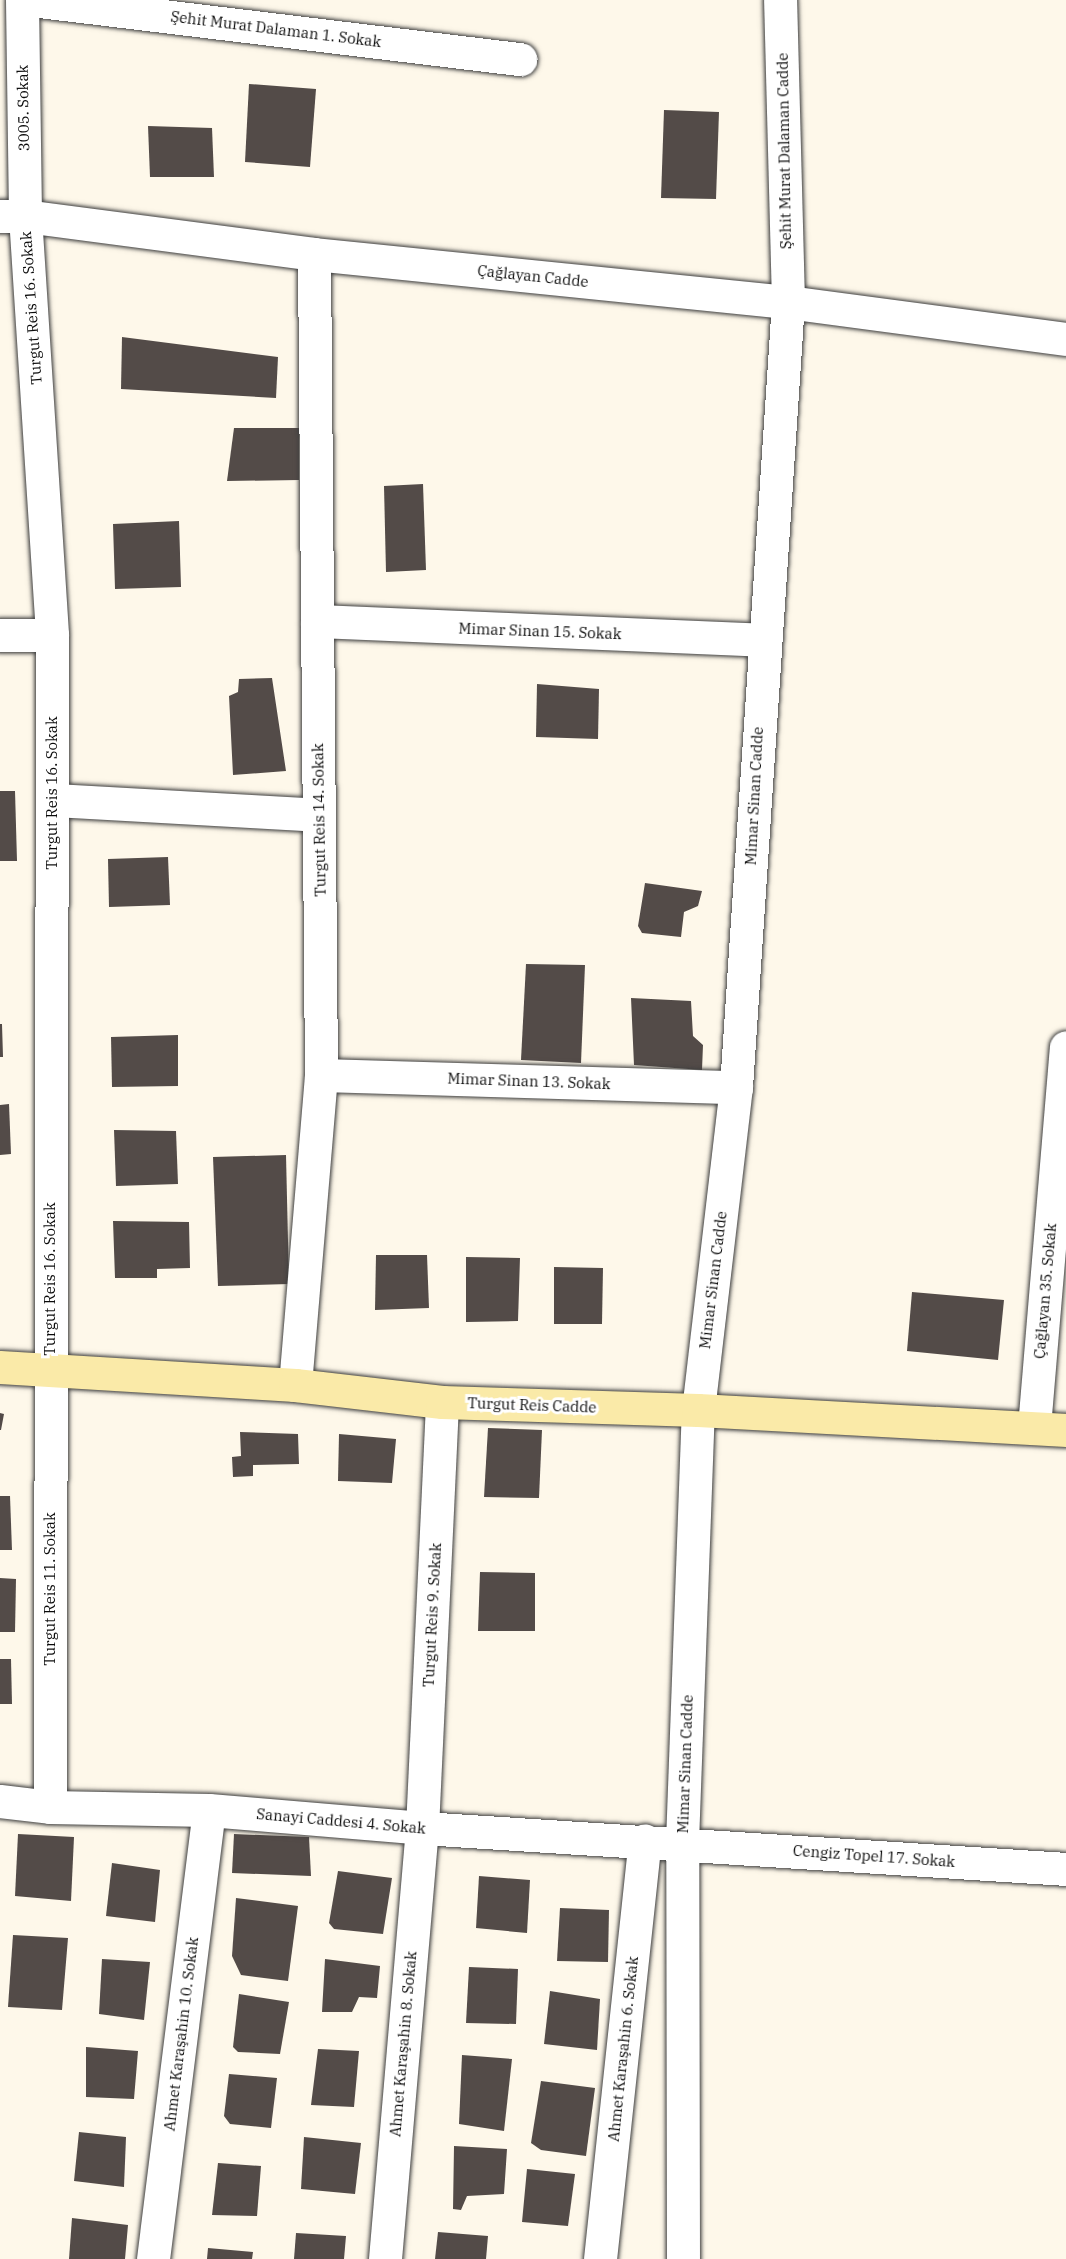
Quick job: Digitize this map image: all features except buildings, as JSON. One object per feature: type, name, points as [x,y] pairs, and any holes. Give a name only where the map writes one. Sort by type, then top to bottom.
[{"type":"street","name":"3005. Sokak","points":[[12,216],[22,0]]},
{"type":"street","name":"Şehit Murat Dalaman 1. Sokak","points":[[31,0],[520,59]]},
{"type":"street","name":"Şehit Murat Dalaman Cadde","points":[[780,0],[788,302]]},
{"type":"street","name":"Çağlayan Cadde","points":[[12,216],[314,254],[788,302],[1066,339]]},
{"type":"street","name":"Turgut Reis 16. Sokak","points":[[12,216],[52,635],[50,1370]]},
{"type":"street","name":"Turgut Reis 14. Sokak","points":[[295,1385],[321,1075],[314,254]]},
{"type":"street","name":"Mimar Sinan Cadde","points":[[682,2259],[682,1842],[698,1410],[736,1088],[788,302]]},
{"type":"street","name":"Mimar Sinan 15. Sokak","points":[[317,621],[764,640]]},
{"type":"street","points":[[0,634],[52,635]]},
{"type":"street","points":[[53,800],[319,815]]},
{"type":"street","name":"Çağlayan 35. Sokak","points":[[1034,1427],[1066,1047]]},
{"type":"street","name":"Mimar Sinan 13. Sokak","points":[[321,1075],[736,1088]]},
{"type":"street","name":"Turgut Reis Cadde","points":[[0,1367],[295,1385],[442,1402],[698,1410],[1066,1430]]},
{"type":"street","name":"Turgut Reis 11. Sokak","points":[[50,1370],[50,1807]]},
{"type":"street","name":"Turgut Reis 9. Sokak","points":[[422,1828],[442,1402]]},
{"type":"street","name":"Sanayi Caddesi 4. Sokak","points":[[0,1801],[50,1807],[208,1810],[422,1828],[682,1842]]},
{"type":"street","name":"Ahmet Karaşahin 10. Sokak","points":[[153,2259],[208,1810]]},
{"type":"street","name":"Ahmet Karaşahin 8. Sokak","points":[[385,2259],[422,1828]]},
{"type":"street","name":"Ahmet Karaşahin 6. Sokak","points":[[600,2259],[645,1840]]},
{"type":"street","name":"Cengiz Topel 17. Sokak","points":[[682,1842],[1066,1869]]}]
